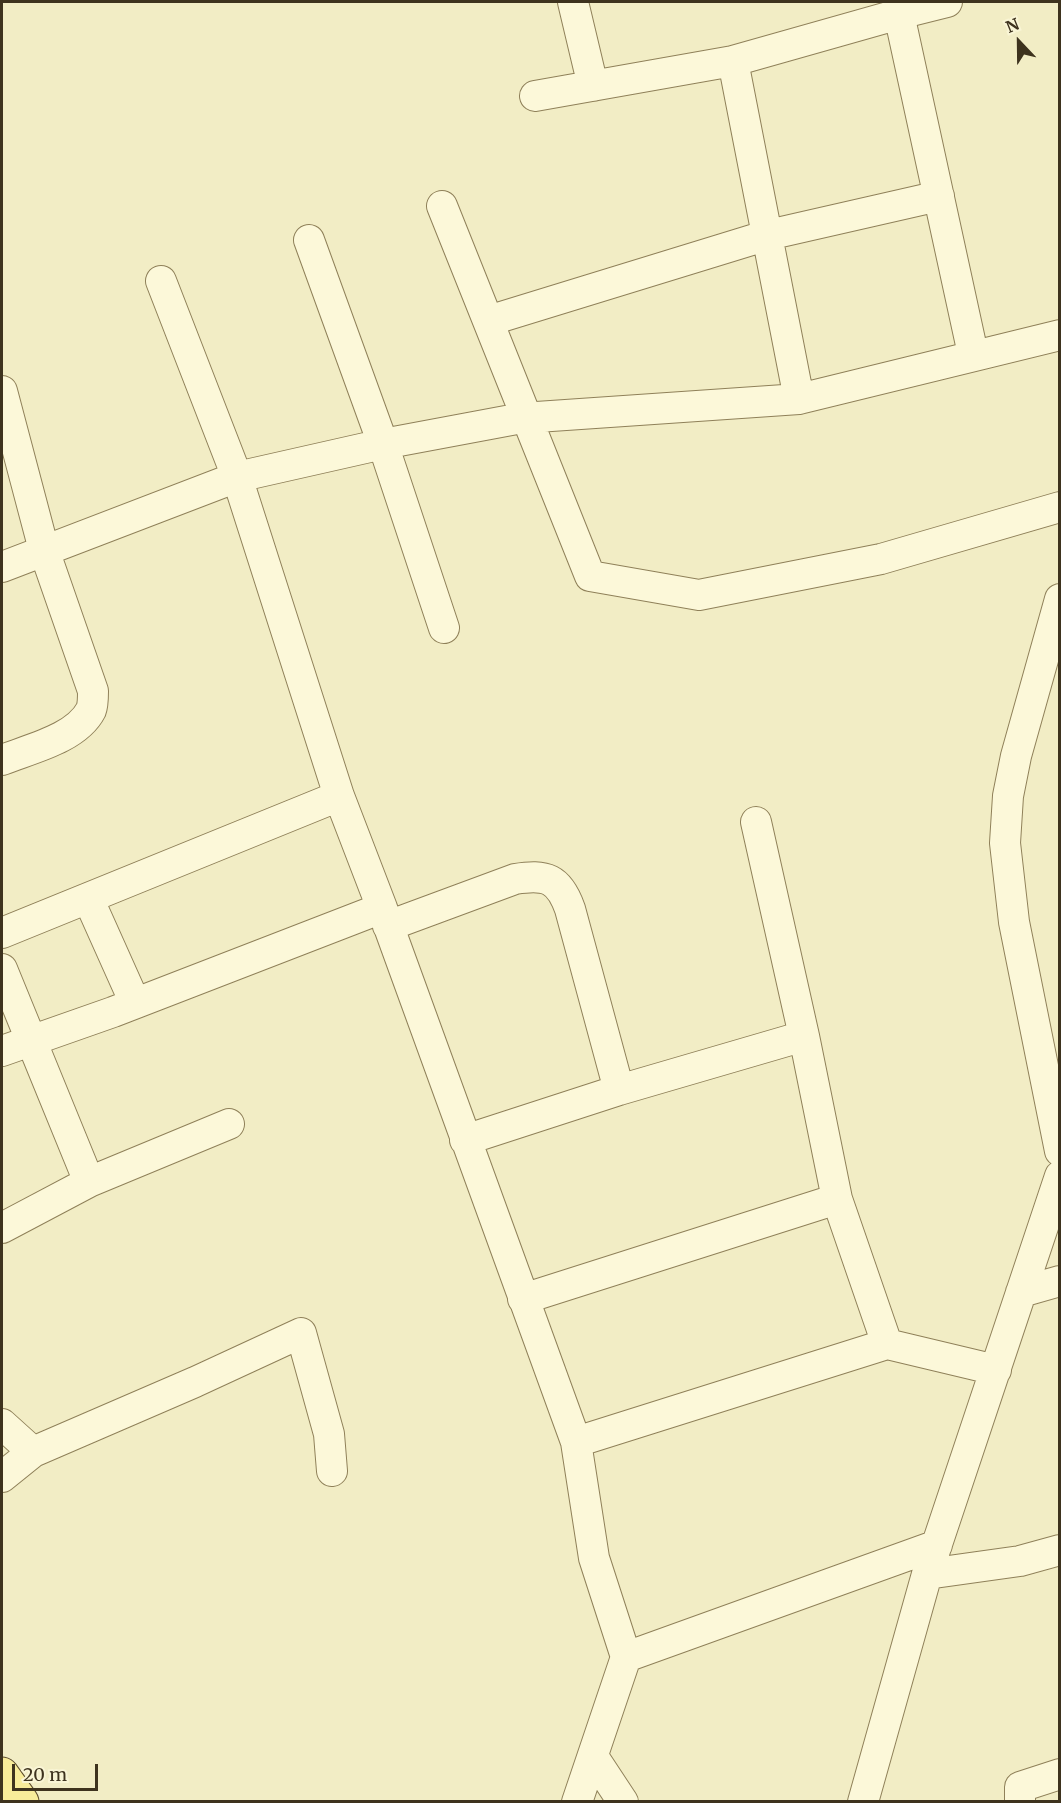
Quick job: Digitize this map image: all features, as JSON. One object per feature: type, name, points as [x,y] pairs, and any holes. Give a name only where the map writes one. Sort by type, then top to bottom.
[{"type":"main road","points":[[2,1774],[22,1802]]},
{"type":"street","points":[[573,2],[593,86]]},
{"type":"street","points":[[535,96],[733,61],[947,2]]},
{"type":"street","points":[[899,14],[973,354]]},
{"type":"street","points":[[733,61],[799,399]]},
{"type":"street","points":[[488,321],[768,235],[939,196]]},
{"type":"street","points":[[442,206],[590,576],[699,595],[881,559],[1059,507]]},
{"type":"street","points":[[309,240],[383,444],[444,628]]},
{"type":"street","points":[[161,281],[237,477],[339,795],[576,1442],[594,1558],[626,1657],[594,1758],[577,1802]]},
{"type":"street","points":[[2,567],[237,477],[383,444],[527,418],[799,399],[973,354],[1059,335]]},
{"type":"street","points":[[2,391],[44,550],[93,691],[92,709],[79,726],[53,740],[2,759]]},
{"type":"street","points":[[1059,599],[1016,756],[1008,796],[1005,843],[1014,922],[1059,1151]]},
{"type":"street","points":[[2,933],[339,795]]},
{"type":"street","points":[[756,822],[804,1036],[837,1199],[887,1344]]},
{"type":"street","points":[[2,1051],[30,1039],[385,917],[515,879],[537,875],[553,881],[565,894],[620,1090]]},
{"type":"street","points":[[88,898],[135,1003]]},
{"type":"street","points":[[2,969],[88,1182]]},
{"type":"street","points":[[465,1140],[620,1090],[804,1036]]},
{"type":"street","points":[[2,1228],[88,1182],[229,1124]]},
{"type":"street","points":[[863,1802],[927,1574],[1059,1176]]},
{"type":"street","points":[[523,1299],[837,1199]]},
{"type":"street","points":[[1022,1292],[1059,1281]]},
{"type":"street","points":[[2,1477],[33,1452],[301,1333],[329,1434],[332,1471]]},
{"type":"street","points":[[576,1442],[887,1344],[996,1370]]},
{"type":"street","points":[[2,1424],[33,1452]]},
{"type":"street","points":[[626,1657],[937,1545]]},
{"type":"street","points":[[927,1574],[1020,1561],[1059,1550]]},
{"type":"street","points":[[594,1758],[623,1802]]},
{"type":"street","points":[[1020,1802],[1020,1787],[1059,1774]]}]
